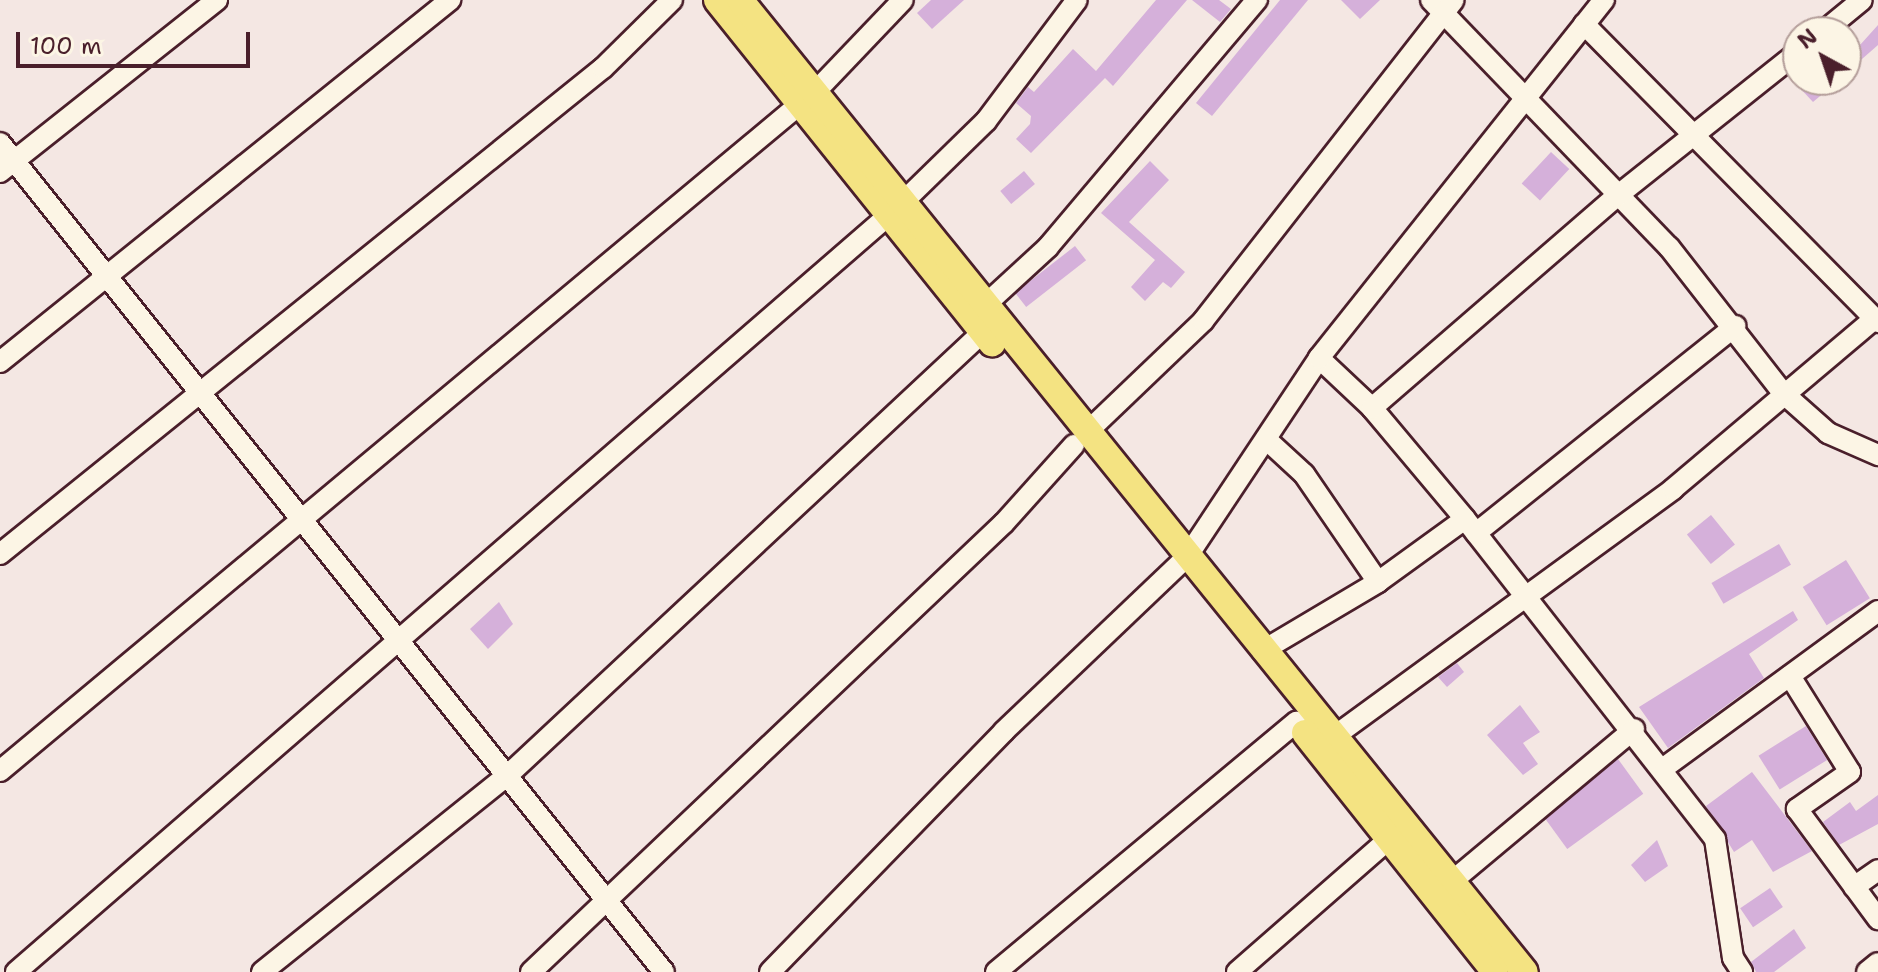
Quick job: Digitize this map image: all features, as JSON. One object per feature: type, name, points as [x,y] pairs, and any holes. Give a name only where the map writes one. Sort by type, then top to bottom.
[{"type":"main road","points":[[717,0],[808,98]]},
{"type":"main road","points":[[740,0],[808,98],[951,277],[983,332],[1080,439]]},
{"type":"main road","points":[[951,277],[985,305],[1080,439],[1180,564],[1296,722],[1495,972]]},
{"type":"main road","points":[[1180,564],[1262,651],[1525,972]]},
{"type":"street","points":[[7,166],[217,0]]},
{"type":"street","points":[[0,362],[450,0]]},
{"type":"street","points":[[0,554],[200,399],[603,68],[672,0]]},
{"type":"street","points":[[0,771],[808,98],[903,0]]},
{"type":"street","points":[[16,972],[896,209],[986,121],[1077,0]]},
{"type":"street","points":[[985,305],[1048,247],[1257,0]]},
{"type":"street","points":[[770,972],[1004,731],[1180,564],[1267,440],[1319,358],[1604,0]]},
{"type":"street","points":[[1839,7],[1862,0]]},
{"type":"street","points":[[531,972],[1004,523],[1080,439],[1203,321],[1443,5],[1523,99],[1617,196],[1735,326],[1783,393],[1828,433],[1878,455]]},
{"type":"street","points":[[1332,738],[1673,489],[1783,393],[1876,320],[1584,24]]},
{"type":"street","points":[[1372,408],[1617,196],[1782,65]]},
{"type":"street","points":[[0,143],[7,166],[104,278],[302,520],[664,972]]},
{"type":"street","points":[[1262,651],[1471,526],[1735,326]]},
{"type":"street","points":[[262,972],[507,776],[983,332]]},
{"type":"street","points":[[1319,358],[1372,408],[1471,526],[1665,767],[1715,839],[1733,958],[1741,972]]},
{"type":"street","points":[[1267,440],[1304,474],[1378,582]]},
{"type":"street","points":[[1665,767],[1878,611]]},
{"type":"street","points":[[1790,676],[1850,772],[1797,809],[1878,919]]},
{"type":"street","points":[[996,972],[1296,722]]},
{"type":"street","points":[[1450,883],[1634,729]]},
{"type":"street","points":[[1237,972],[1389,839]]},
{"type":"street","points":[[1854,887],[1878,870]]},
{"type":"street","points":[[1867,972],[1878,963]]},
{"type":"building","points":[[931,0],[964,0],[932,29],[917,13]]},
{"type":"building","points":[[1156,0],[1187,0],[1113,86],[1105,78],[1031,153],[1016,139],[1030,124],[1031,116],[1016,103],[1028,87],[1034,92],[1073,49],[1096,71]]},
{"type":"building","points":[[1192,0],[1219,0],[1231,9],[1220,22]]},
{"type":"building","points":[[1280,0],[1308,0],[1212,116],[1196,103]]},
{"type":"building","points":[[1341,0],[1380,0],[1360,19]]},
{"type":"building","points":[[1878,25],[1878,45],[1862,59],[1862,43]]},
{"type":"building","points":[[1551,152],[1569,169],[1540,200],[1522,183]]},
{"type":"building","points":[[1150,161],[1169,180],[1129,222],[1185,272],[1171,288],[1163,282],[1145,301],[1131,287],[1155,260],[1101,213]]},
{"type":"building","points":[[1024,171],[1035,184],[1011,204],[1000,191]]},
{"type":"building","points":[[1075,246],[1086,260],[1026,307],[1015,293]]},
{"type":"building","points":[[1711,515],[1735,545],[1711,564],[1687,535]]},
{"type":"building","points":[[1779,544],[1791,565],[1723,604],[1711,583]]},
{"type":"building","points":[[1846,560],[1870,598],[1827,625],[1803,587]]},
{"type":"building","points":[[499,602],[513,624],[488,649],[470,629]]},
{"type":"building","points":[[1793,611],[1798,620],[1749,654],[1764,678],[1668,748],[1639,707]]},
{"type":"building","points":[[1457,663],[1464,672],[1447,687],[1438,677]]},
{"type":"building","points":[[1520,705],[1540,732],[1523,743],[1538,764],[1523,775],[1487,735]]},
{"type":"building","points":[[1806,726],[1827,760],[1780,790],[1759,756]]},
{"type":"building","points":[[1618,759],[1643,794],[1567,849],[1542,814]]},
{"type":"building","points":[[1752,772],[1812,851],[1773,872],[1752,840],[1734,852],[1706,806]]},
{"type":"building","points":[[1878,795],[1878,824],[1839,845],[1823,822],[1850,802],[1856,811]]},
{"type":"building","points":[[1657,840],[1668,866],[1645,882],[1631,865]]},
{"type":"building","points":[[1770,888],[1783,907],[1753,927],[1740,908]]},
{"type":"building","points":[[1794,929],[1806,948],[1774,972],[1756,972],[1751,962]]}]
